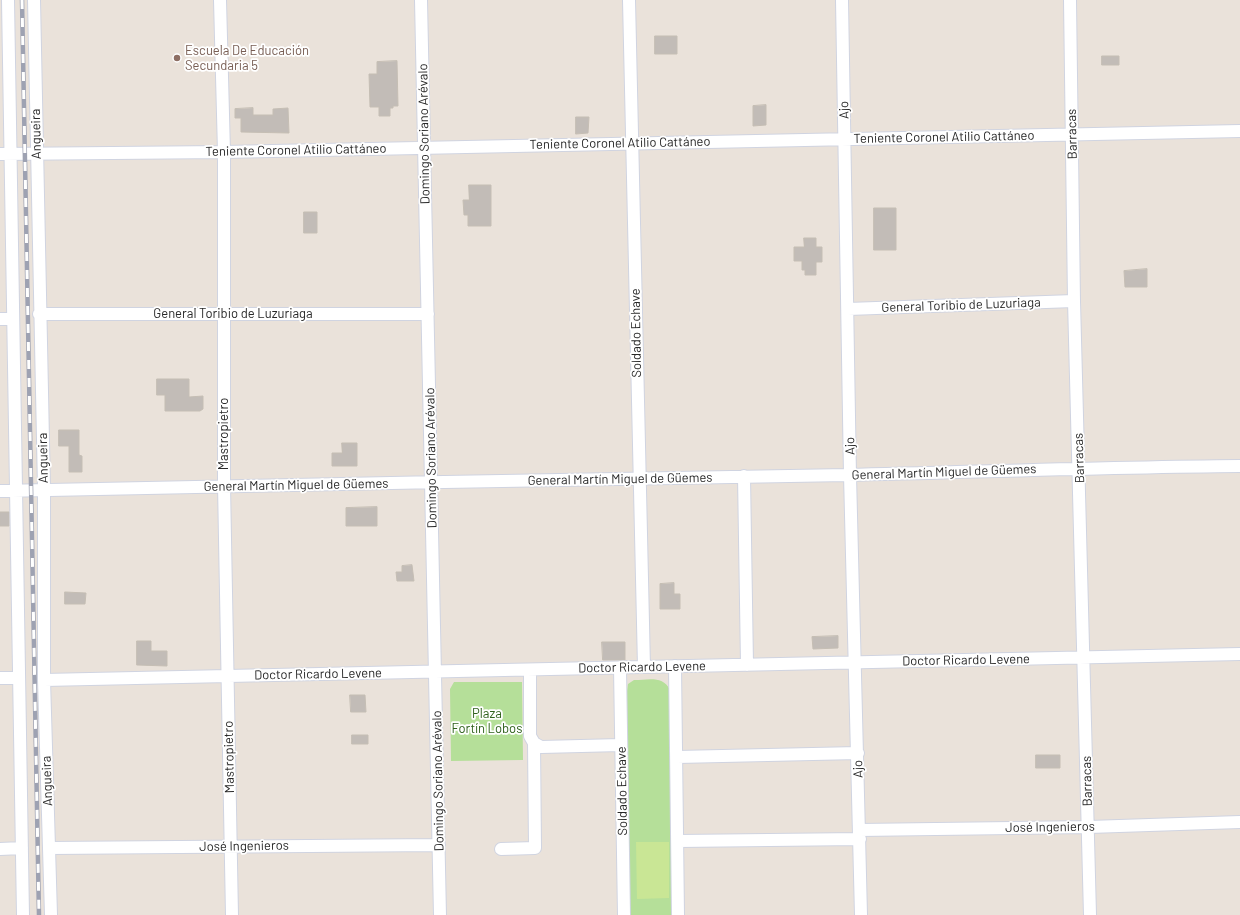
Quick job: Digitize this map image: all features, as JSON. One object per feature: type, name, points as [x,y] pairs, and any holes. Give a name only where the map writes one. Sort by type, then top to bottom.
[{"type":"street","name":"Angueira","points":[[8,0],[5,154],[14,319],[18,678],[23,915]]},
{"type":"street","name":"Angueira","points":[[34,0],[39,314],[44,489],[44,680],[51,915]]},
{"type":"street","name":"Mastropietro","points":[[220,0],[224,152],[224,485],[232,915]]},
{"type":"street","name":"Domingo Soriano Arévalo","points":[[421,0],[440,915]]},
{"type":"street","name":"Soldado Echave","points":[[628,0],[644,667]]},
{"type":"street","name":"Ajo","points":[[842,0],[850,475],[856,662],[861,915]]},
{"type":"street","name":"Barracas","points":[[1070,0],[1074,301],[1089,827],[1090,915]]},
{"type":"street","name":"Teniente Coronel Atilio Cattáneo","points":[[5,154],[224,152],[1240,131]]},
{"type":"street","name":"General Toribio de Luzuriaga","points":[[848,309],[1074,301]]},
{"type":"street","name":"General Toribio de Luzuriaga","points":[[39,314],[428,314]]},
{"type":"street","points":[[0,319],[14,319]]},
{"type":"street","name":"General Martín Miguel de Güemes","points":[[0,491],[224,485],[431,484],[640,478],[850,475],[1079,468],[1240,466]]},
{"type":"street","points":[[744,476],[747,665]]},
{"type":"street","name":"Doctor Ricardo Levene","points":[[44,680],[1240,654]]},
{"type":"street","points":[[675,666],[678,915]]},
{"type":"street","name":"Soldado Echave","points":[[620,668],[624,915]]},
{"type":"street","points":[[500,849],[535,848],[534,743],[530,736],[530,670]]},
{"type":"street","points":[[0,678],[18,678]]},
{"type":"street","points":[[534,743],[541,746],[621,745]]},
{"type":"street","points":[[677,757],[858,753]]},
{"type":"street","name":"José Ingenieros","points":[[678,841],[1240,822]]},
{"type":"street","name":"José Ingenieros","points":[[49,848],[439,844]]},
{"type":"street","points":[[0,849],[22,848]]},
{"type":"green space","points":[[634,680],[659,680],[667,685],[670,690],[673,910],[671,915],[631,915],[629,910],[627,691],[628,684]]},
{"type":"green space","name":"Plaza Fortín Lobos","points":[[454,682],[522,682],[523,760],[451,761],[450,689]]},
{"type":"green space","points":[[636,842],[669,842],[669,898],[637,899]]},
{"type":"building","points":[[655,36],[677,36],[677,54],[655,54]]},
{"type":"building","points":[[1102,56],[1119,56],[1119,65],[1102,65]]},
{"type":"building","points":[[397,61],[398,106],[393,106],[393,108],[390,108],[390,116],[379,116],[379,107],[370,107],[369,74],[377,74],[377,62]]},
{"type":"building","points":[[766,105],[766,125],[753,126],[753,106]]},
{"type":"building","points":[[253,108],[253,115],[273,115],[273,109],[288,108],[289,133],[241,132],[241,118],[235,118],[235,109]]},
{"type":"building","points":[[576,117],[589,117],[588,133],[576,134]]},
{"type":"building","points":[[469,185],[491,185],[491,226],[468,226],[468,215],[464,215],[463,200],[469,200]]},
{"type":"building","points":[[874,208],[896,208],[896,250],[874,250]]},
{"type":"building","points":[[304,212],[317,212],[317,233],[304,233]]},
{"type":"building","points":[[804,238],[816,238],[816,247],[822,247],[822,262],[816,262],[816,275],[805,275],[805,270],[802,270],[802,261],[794,261],[794,247],[804,247]]},
{"type":"building","points":[[1147,269],[1147,287],[1125,287],[1124,271]]},
{"type":"building","points":[[157,379],[189,379],[189,397],[203,396],[203,409],[200,411],[165,411],[165,395],[157,395]]},
{"type":"building","points":[[59,430],[79,430],[79,455],[82,456],[82,472],[69,472],[69,446],[59,446]]},
{"type":"building","points":[[342,443],[357,443],[357,466],[332,466],[332,453],[342,453]]},
{"type":"building","points":[[377,507],[377,526],[346,526],[346,508]]},
{"type":"building","points":[[0,512],[9,512],[9,526],[0,526]]},
{"type":"building","points":[[412,565],[414,581],[397,581],[396,572],[402,572],[402,566]]},
{"type":"building","points":[[674,583],[674,594],[680,594],[680,609],[660,609],[660,584]]},
{"type":"building","points":[[65,592],[86,593],[85,604],[65,604]]},
{"type":"building","points":[[838,636],[838,648],[813,649],[812,637]]},
{"type":"building","points":[[137,641],[151,641],[151,651],[167,651],[167,666],[137,665]]},
{"type":"building","points":[[602,642],[625,642],[625,660],[603,660]]},
{"type":"building","points":[[350,695],[365,695],[366,712],[351,712]]},
{"type":"building","points":[[352,735],[368,735],[368,744],[352,744]]},
{"type":"building","points":[[1036,755],[1060,755],[1060,768],[1036,768]]},
{"type":"railway","points":[[22,0],[39,915]]},
{"type":"place","name":"Escuela De Educación Secundaria 5","points":[[177,58]]}]
